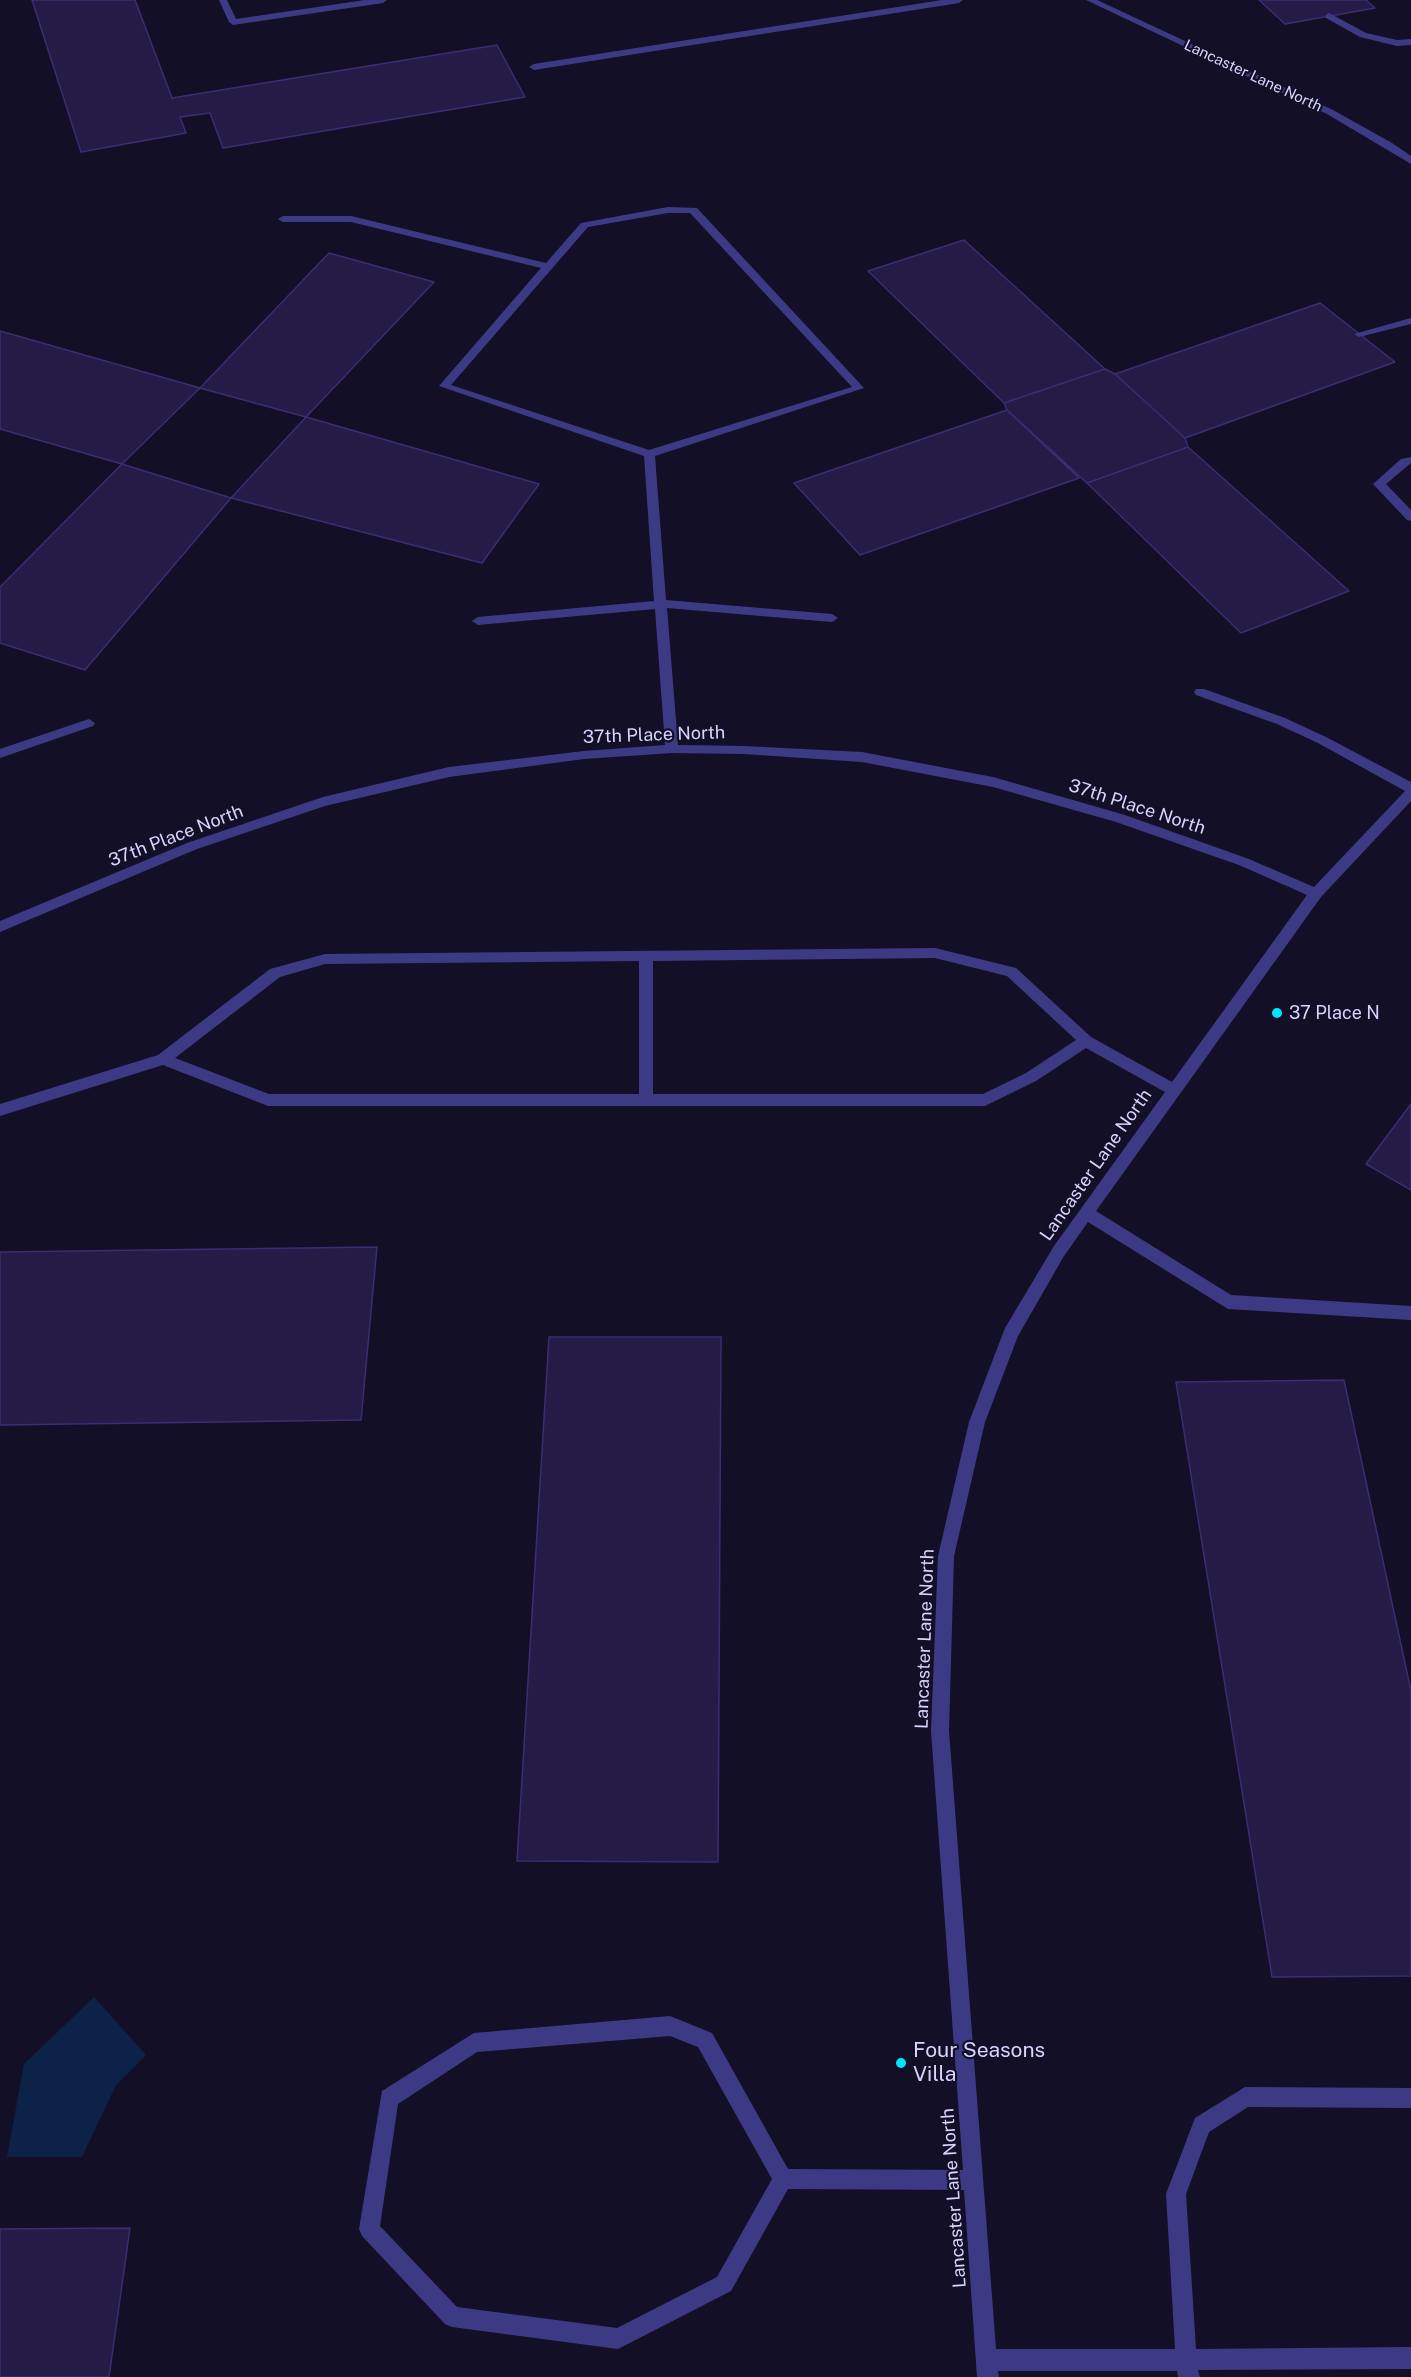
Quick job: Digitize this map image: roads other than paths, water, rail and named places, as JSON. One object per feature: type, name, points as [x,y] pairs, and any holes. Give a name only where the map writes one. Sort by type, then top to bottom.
[{"type":"street","points":[[223,0],[233,22],[382,0]]},
{"type":"street","points":[[890,0],[901,11]]},
{"type":"street","points":[[534,66],[901,11],[959,0]]},
{"type":"street","name":"Lancaster Lane North","points":[[1090,0],[1330,112],[1389,145],[1411,161]]},
{"type":"street","points":[[1329,16],[1372,38],[1397,43],[1411,42]]},
{"type":"street","points":[[668,210],[693,210],[859,388],[649,454],[444,386],[585,225],[668,210]]},
{"type":"street","points":[[283,219],[351,219],[548,267]]},
{"type":"street","points":[[1359,334],[1411,321]]},
{"type":"street","points":[[649,454],[672,749]]},
{"type":"street","points":[[1411,460],[1405,461],[1379,484],[1411,517]]},
{"type":"street","points":[[478,621],[662,604],[832,618]]},
{"type":"street","points":[[1200,692],[1281,721],[1322,740],[1411,788]]},
{"type":"street","points":[[0,754],[89,723]]},
{"type":"street","name":"37th Place North","points":[[0,927],[192,846],[323,802],[449,772],[584,755],[672,749],[744,750],[862,757],[993,782],[1120,818],[1244,862],[1316,892]]},
{"type":"street","name":"Lancaster Lane North","points":[[987,2369],[940,1731],[946,1556],[977,1422],[1011,1333],[1059,1251],[1316,892],[1411,793]]},
{"type":"street","points":[[0,1110],[163,1059],[275,973],[325,959],[935,953],[1011,972],[1086,1041],[1173,1090]]},
{"type":"street","points":[[646,956],[646,1100]]},
{"type":"street","points":[[163,1059],[268,1100],[985,1100],[1032,1077],[1086,1041]]},
{"type":"street","points":[[1086,1213],[1228,1302],[1411,1313]]},
{"type":"street","points":[[670,2026],[705,2040],[783,2179],[724,2284],[618,2340],[452,2317],[369,2229],[389,2098],[474,2043],[670,2026]]},
{"type":"street","points":[[1187,2369],[1176,2194],[1202,2125],[1245,2097],[1411,2098]]},
{"type":"street","points":[[783,2179],[972,2180]]},
{"type":"street","points":[[987,2369],[1187,2369],[1411,2358]]},
{"type":"water","points":[[94,1997],[146,2055],[116,2085],[82,2157],[7,2157],[24,2064]]},
{"type":"place","name":"37 Place N","points":[[1277,1013]]},
{"type":"place","name":"Four Seasons Villa","points":[[901,2063]]}]
